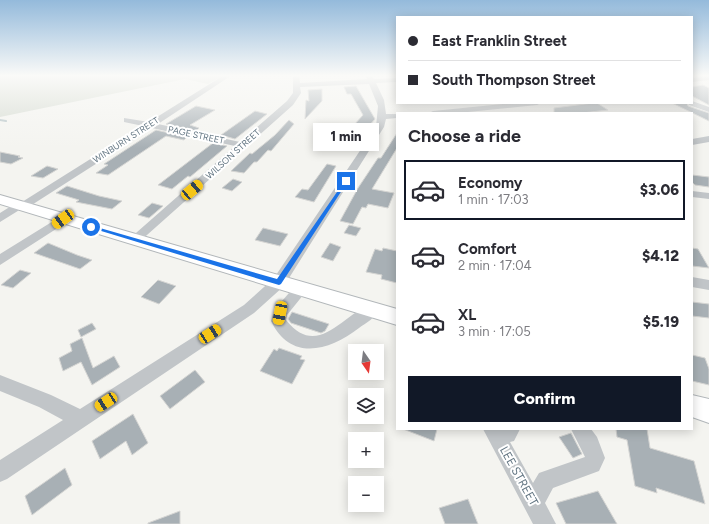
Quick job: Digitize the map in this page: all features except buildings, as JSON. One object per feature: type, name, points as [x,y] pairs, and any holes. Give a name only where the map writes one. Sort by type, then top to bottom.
[{"type":"main road","points":[[0,199],[63,219],[396,317]]},
{"type":"main road","points":[[693,406],[709,411]]},
{"type":"street","name":"WINBURN STREET","points":[[0,218],[22,206],[190,99]]},
{"type":"street","name":"WILSON STREET","points":[[134,240],[243,145],[292,99]]},
{"type":"street","points":[[0,472],[249,309],[279,282],[380,128],[383,117],[380,99]]},
{"type":"street","points":[[693,103],[709,110]]},
{"type":"street","points":[[455,112],[522,107],[533,104]]},
{"type":"street","points":[[383,117],[396,116]]},
{"type":"street","name":"PAGE STREET","points":[[127,120],[243,145]]},
{"type":"street","points":[[693,142],[709,139]]},
{"type":"street","points":[[693,194],[709,196]]},
{"type":"street","points":[[0,260],[63,219]]},
{"type":"street","points":[[693,282],[709,285]]},
{"type":"street","points":[[301,289],[280,313],[278,321],[284,331],[300,342],[316,342],[331,339],[344,332],[372,310]]},
{"type":"street","points":[[0,383],[45,401],[80,419]]},
{"type":"street","points":[[533,503],[546,480],[592,464],[595,458],[590,444],[581,430]]},
{"type":"street","name":"LEE STREET","points":[[500,432],[533,503],[545,524]]},
{"type":"shaded area","points":[[0,99],[85,99],[0,117]]},
{"type":"waterway","points":[[0,120],[6,121]]},
{"type":"route","points":[[91,227],[279,282],[346,181]]}]
